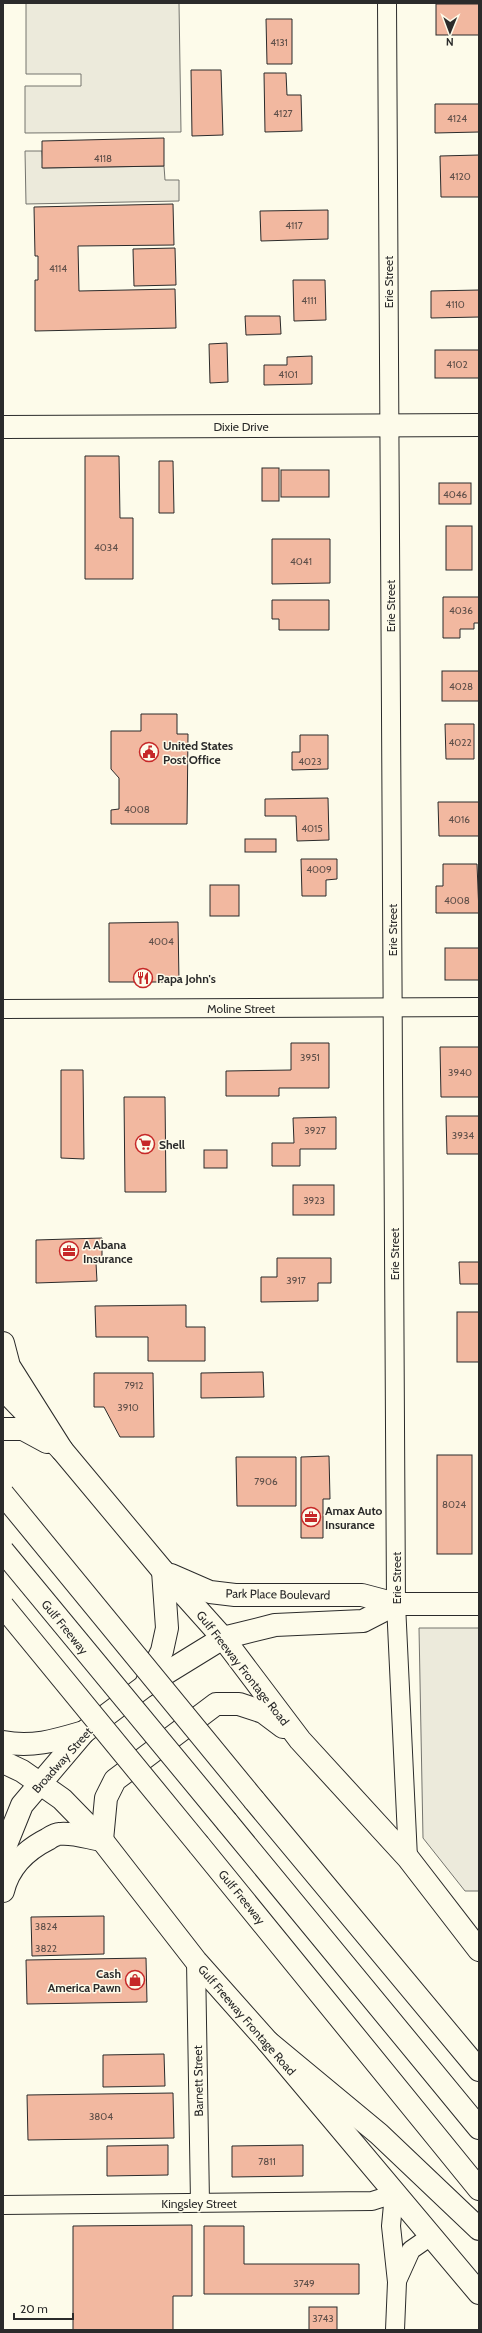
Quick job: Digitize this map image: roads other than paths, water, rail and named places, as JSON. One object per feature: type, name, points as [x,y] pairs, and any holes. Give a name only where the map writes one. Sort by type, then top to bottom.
[{"type":"main road","name":"Dixie Drive","points":[[3,427],[479,425]]},
{"type":"main road","points":[[3,1343],[9,1366],[62,1450]]},
{"type":"main road","name":"Gulf Freeway Frontage Road","points":[[3,1389],[62,1450],[163,1571],[223,1638],[300,1740],[408,1858],[479,1950]]},
{"type":"main road","points":[[3,1429],[23,1429],[62,1450]]},
{"type":"main road","points":[[3,1494],[254,1800],[479,2070]]},
{"type":"main road","name":"Gulf Freeway","points":[[3,1551],[479,2128]]},
{"type":"main road","name":"Park Place Boulevard","points":[[163,1571],[210,1592],[235,1595],[362,1595],[396,1604],[479,1604]]},
{"type":"main road","name":"Broadway Street","points":[[3,1852],[22,1806],[84,1732],[144,1686],[162,1651],[167,1628],[163,1571]]},
{"type":"main road","name":"Park Place Boulevard","points":[[144,1686],[223,1638],[275,1625],[363,1621],[396,1604]]},
{"type":"main road","name":"Gulf Freeway","points":[[3,1606],[479,2189]]},
{"type":"main road","points":[[3,1891],[6,1880],[16,1863],[26,1851],[44,1841],[59,1834],[102,1840],[106,1798],[115,1780],[216,1704],[238,1704],[263,1712],[300,1740]]},
{"type":"main road","points":[[3,1742],[16,1745],[47,1743],[84,1732]]},
{"type":"main road","name":"Gulf Freeway Frontage Road","points":[[3,1762],[62,1799],[102,1840],[196,1961],[268,2042],[394,2194],[479,2293]]},
{"type":"main road","points":[[268,2042],[379,2134],[479,2229]]},
{"type":"street","name":"Erie Street","points":[[387,3],[396,1604],[408,1858]]},
{"type":"street","name":"Moline Street","points":[[3,1010],[479,1007]]},
{"type":"street","name":"Barnett Street","points":[[196,1961],[200,2202]]},
{"type":"street","name":"Kingsley Street","points":[[3,2205],[200,2202],[257,2203],[372,2200],[394,2194]]},
{"type":"street","points":[[394,2194],[391,2226],[396,2282],[395,2330]]},
{"type":"street","points":[[396,2282],[411,2250],[431,2236]]},
{"type":"place","name":"United States Post Office","points":[[149,752]]},
{"type":"place","name":"Papa John's","points":[[143,978]]},
{"type":"place","name":"Shell","points":[[145,1144]]},
{"type":"place","name":"A Abana Insurance","points":[[69,1251]]},
{"type":"place","name":"Amax Auto Insurance","points":[[311,1517]]},
{"type":"place","name":"Cash America Pawn","points":[[135,1980]]}]
